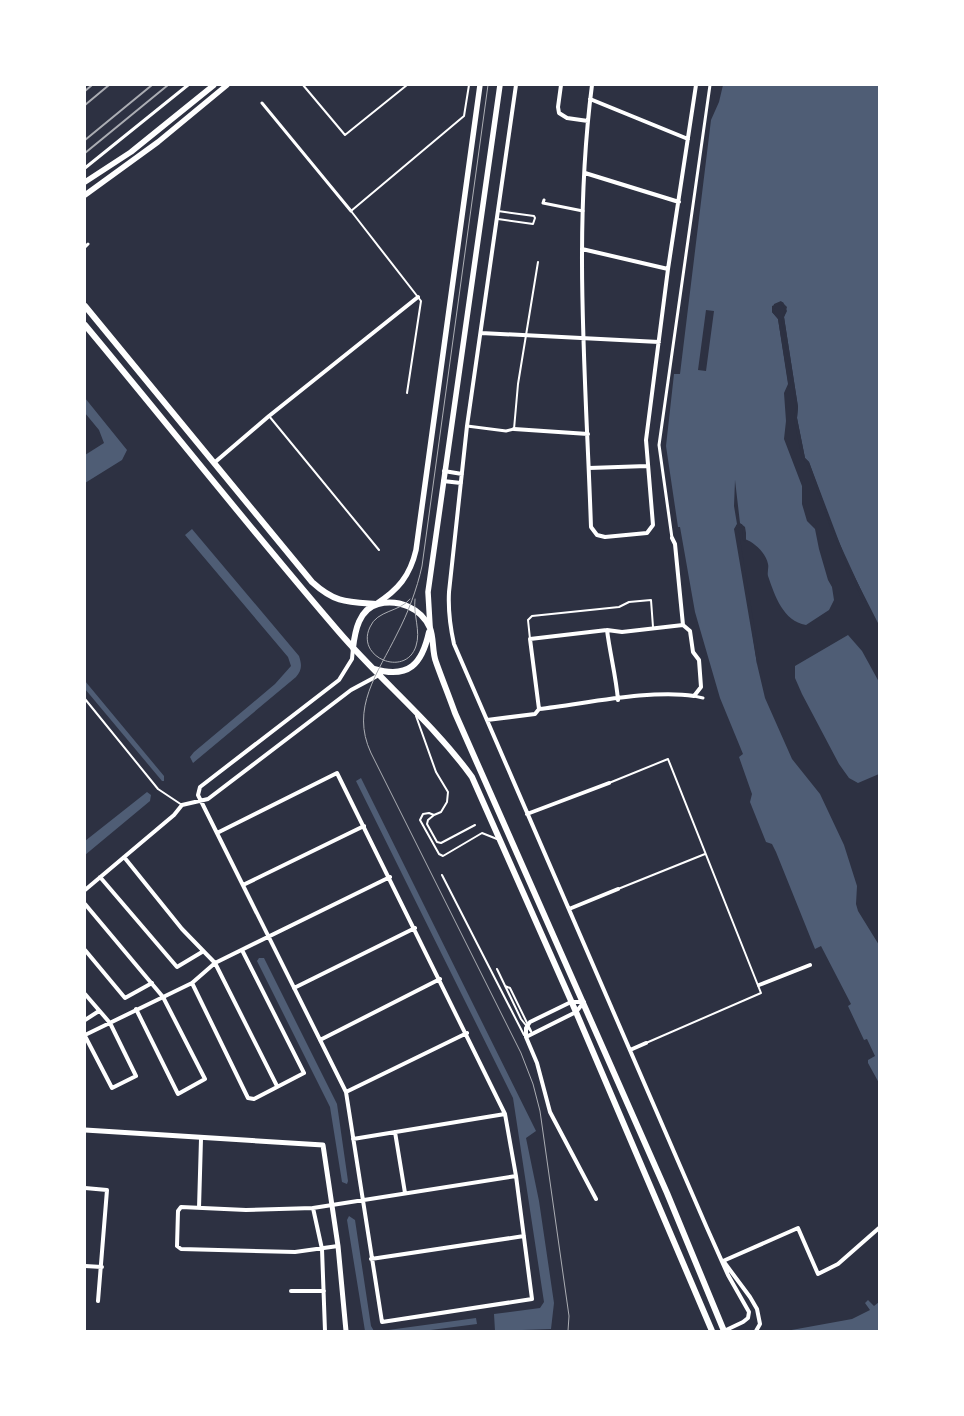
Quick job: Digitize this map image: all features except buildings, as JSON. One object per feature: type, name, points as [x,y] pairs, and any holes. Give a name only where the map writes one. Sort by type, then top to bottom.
[{"type":"main road","points":[[85,182],[153,135],[214,85]]},
{"type":"main road","points":[[85,196],[158,142],[227,85]]},
{"type":"main road","points":[[353,648],[359,621],[367,610],[392,594],[403,582],[411,569],[416,550],[480,85]]},
{"type":"main road","points":[[500,85],[428,592],[430,628],[435,660],[455,713],[584,1002],[667,1193],[724,1331]]},
{"type":"main road","points":[[153,135],[158,142]]},
{"type":"main road","points":[[85,306],[320,589],[333,599],[342,602],[376,604],[395,602],[405,605],[414,610],[430,628]]},
{"type":"main road","points":[[85,324],[353,648],[451,747],[472,777],[576,1012],[712,1331]]},
{"type":"main road","points":[[379,674],[404,670],[418,662],[425,652],[430,628]]},
{"type":"street","points":[[85,168],[188,85]]},
{"type":"street","points":[[516,85],[467,426],[451,573],[448,611],[450,628],[454,644],[728,1275],[748,1308],[749,1315],[743,1322],[724,1331]]},
{"type":"street","points":[[561,85],[558,107],[560,113],[567,118],[588,121]]},
{"type":"street","points":[[592,85],[584,173],[582,249],[591,527],[597,535],[605,537],[647,533],[653,525],[646,440],[668,269],[696,85]]},
{"type":"street","points":[[694,696],[701,687],[698,660],[693,652],[690,632],[683,625],[675,544],[672,538],[659,445],[710,85]]},
{"type":"street","points":[[590,98],[688,139]]},
{"type":"street","points":[[262,103],[351,211]]},
{"type":"street","points":[[584,173],[678,202]]},
{"type":"street","points":[[544,200],[543,203],[582,211]]},
{"type":"street","points":[[582,249],[668,269]]},
{"type":"street","points":[[214,463],[269,416],[420,299]]},
{"type":"street","points":[[481,333],[659,342]]},
{"type":"street","points":[[467,426],[506,431],[514,429],[588,434]]},
{"type":"street","points":[[589,468],[647,466]]},
{"type":"street","points":[[444,471],[462,474]]},
{"type":"street","points":[[443,481],[461,483]]},
{"type":"street","points":[[539,709],[530,639],[607,630],[622,632],[683,625]]},
{"type":"street","points":[[607,630],[611,666],[616,676],[618,700]]},
{"type":"street","points":[[217,833],[338,773],[505,1114],[516,1176],[532,1299],[382,1322],[346,1092],[198,795],[200,787],[339,680],[352,659],[353,648]]},
{"type":"street","points":[[85,890],[174,815],[182,805],[208,799],[346,694],[379,674]]},
{"type":"street","points":[[488,720],[535,714],[539,709],[675,693],[703,698]]},
{"type":"street","points":[[528,814],[609,783]]},
{"type":"street","points":[[243,885],[364,826]]},
{"type":"street","points":[[124,857],[202,952],[215,963],[277,1086]]},
{"type":"street","points":[[100,878],[177,968],[202,952]]},
{"type":"street","points":[[85,994],[110,1023],[136,1076],[112,1088],[85,1036],[110,1023],[136,1009],[192,983],[215,963],[390,878]]},
{"type":"street","points":[[569,909],[618,889]]},
{"type":"street","points":[[85,904],[163,997],[205,1079],[178,1094],[136,1009]]},
{"type":"street","points":[[294,988],[415,928]]},
{"type":"street","points":[[85,950],[125,998],[152,984]]},
{"type":"street","points":[[192,983],[248,1098],[254,1099],[304,1073],[242,950]]},
{"type":"street","points":[[759,985],[810,965]]},
{"type":"street","points":[[320,1040],[440,979]]},
{"type":"street","points":[[584,1002],[571,1002],[527,1026],[526,1036],[537,1063],[550,1112],[596,1199]]},
{"type":"street","points":[[526,1036],[576,1012],[584,1002]]},
{"type":"street","points":[[85,1020],[99,1011]]},
{"type":"street","points":[[346,1092],[467,1033]]},
{"type":"street","points":[[630,1050],[646,1043]]},
{"type":"street","points":[[354,1139],[505,1114]]},
{"type":"street","points":[[85,1130],[201,1139],[323,1145],[338,1246],[346,1331]]},
{"type":"street","points":[[396,1132],[405,1193]]},
{"type":"street","points":[[199,1208],[201,1139]]},
{"type":"street","points":[[338,1246],[295,1252],[180,1249],[177,1246],[178,1210],[182,1207],[255,1210],[313,1208],[516,1176]]},
{"type":"street","points":[[85,1188],[108,1190],[98,1301]]},
{"type":"street","points":[[313,1208],[322,1249],[325,1331]]},
{"type":"street","points":[[723,1261],[798,1228],[818,1274],[838,1264],[879,1228]]},
{"type":"street","points":[[371,1259],[524,1236]]},
{"type":"street","points":[[723,1261],[757,1309],[760,1324],[756,1331]]},
{"type":"street","points":[[85,1266],[102,1267]]},
{"type":"street","points":[[291,1292],[324,1291]]},
{"type":"lane","points":[[303,85],[345,135],[407,85]]},
{"type":"lane","points":[[407,392],[420,299],[351,211],[464,116],[469,85]]},
{"type":"lane","points":[[497,219],[533,224],[535,221],[534,216],[498,210]]},
{"type":"lane","points":[[514,429],[518,384],[538,262]]},
{"type":"lane","points":[[269,416],[379,550]]},
{"type":"lane","points":[[530,639],[528,620],[532,616],[619,607],[629,602],[651,600],[654,628]]},
{"type":"lane","points":[[85,698],[158,789],[182,805]]},
{"type":"lane","points":[[413,709],[436,772],[448,792],[447,802],[441,812],[428,820],[427,824],[436,842],[441,843],[475,825]]},
{"type":"lane","points":[[609,783],[668,759],[761,992],[646,1043]]},
{"type":"lane","points":[[434,815],[429,812],[423,814],[420,820],[439,854],[443,856],[482,833],[502,842]]},
{"type":"lane","points":[[618,889],[705,854]]},
{"type":"lane","points":[[442,875],[526,1036]]},
{"type":"lane","points":[[496,968],[505,986],[510,988],[532,1033]]},
{"type":"water","points":[[723,85],[879,85],[879,625],[846,560],[809,462],[805,458],[797,418],[798,407],[784,317],[787,311],[783,302],[772,306],[772,312],[778,319],[788,384],[784,393],[786,421],[784,439],[802,486],[802,504],[807,521],[815,529],[828,580],[832,587],[834,600],[829,610],[806,625],[798,623],[791,618],[781,606],[774,592],[768,576],[765,556],[753,543],[745,539],[742,524],[736,525],[757,664],[765,698],[792,759],[820,794],[844,845],[857,886],[856,904],[858,911],[879,945],[879,1083],[868,1063],[868,1060],[875,1056],[867,1039],[864,1040],[848,1006],[851,1004],[821,946],[815,949],[776,852],[772,844],[766,842],[750,802],[752,794],[739,757],[743,754],[720,698],[695,612],[680,527],[678,527],[666,446],[674,374],[680,374],[711,120],[719,102]]},
{"type":"water","points":[[85,398],[127,450],[122,460],[85,483],[85,455],[104,443],[99,430],[85,413]]},
{"type":"water","points":[[192,529],[299,656],[301,665],[296,677],[193,763],[190,757],[194,752],[275,684],[291,666],[288,657],[185,535]]},
{"type":"water","points":[[848,635],[862,651],[879,682],[879,774],[858,783],[849,778],[839,764],[795,678],[795,666]]},
{"type":"water","points":[[85,681],[164,776],[164,781],[162,781],[85,689]]},
{"type":"water","points":[[361,778],[536,1131],[526,1138],[539,1201],[554,1303],[551,1329],[495,1331],[494,1314],[540,1308],[544,1302],[513,1098],[356,781]]},
{"type":"water","points":[[147,792],[151,795],[150,801],[85,855],[85,841]]},
{"type":"water","points":[[259,958],[264,958],[337,1104],[347,1184],[342,1182],[330,1107],[257,961]]},
{"type":"water","points":[[349,1216],[355,1220],[371,1326],[374,1331],[365,1331],[347,1220]]},
{"type":"water","points":[[868,1300],[874,1306],[879,1302],[879,1331],[786,1331],[852,1319],[870,1310],[865,1303]]},
{"type":"water","points":[[476,1318],[477,1324],[423,1331],[381,1331]]},
{"type":"pier","points":[[781,301],[787,307],[784,317],[798,407],[797,418],[805,458],[809,462],[833,529],[866,601],[863,602],[831,529],[807,463],[802,459],[794,419],[796,407],[782,318],[785,310],[780,304],[776,305],[774,312],[781,319],[791,384],[789,388],[778,319],[772,312],[774,304]]},
{"type":"pier","points":[[706,310],[714,311],[706,371],[698,370]]},
{"type":"pier","points":[[735,480],[740,523],[745,527],[746,533],[746,542],[743,540],[742,528],[738,527],[757,643],[759,662],[757,664],[734,529],[737,524],[734,506]]},
{"type":"tram line","points":[[488,85],[422,566],[418,583],[401,626],[369,691],[365,706],[365,737],[371,753],[521,1053],[533,1084],[540,1111],[569,1316],[568,1331]]},
{"type":"tram line","points":[[410,599],[401,606],[378,617],[370,627],[367,638],[369,648],[375,655],[384,660],[402,661],[411,656],[416,646],[418,635],[415,599]]},
{"type":"railway","points":[[85,91],[92,85]]},
{"type":"railway","points":[[85,105],[109,85]]},
{"type":"railway","points":[[85,140],[152,85]]},
{"type":"railway","points":[[85,153],[168,85]]}]
